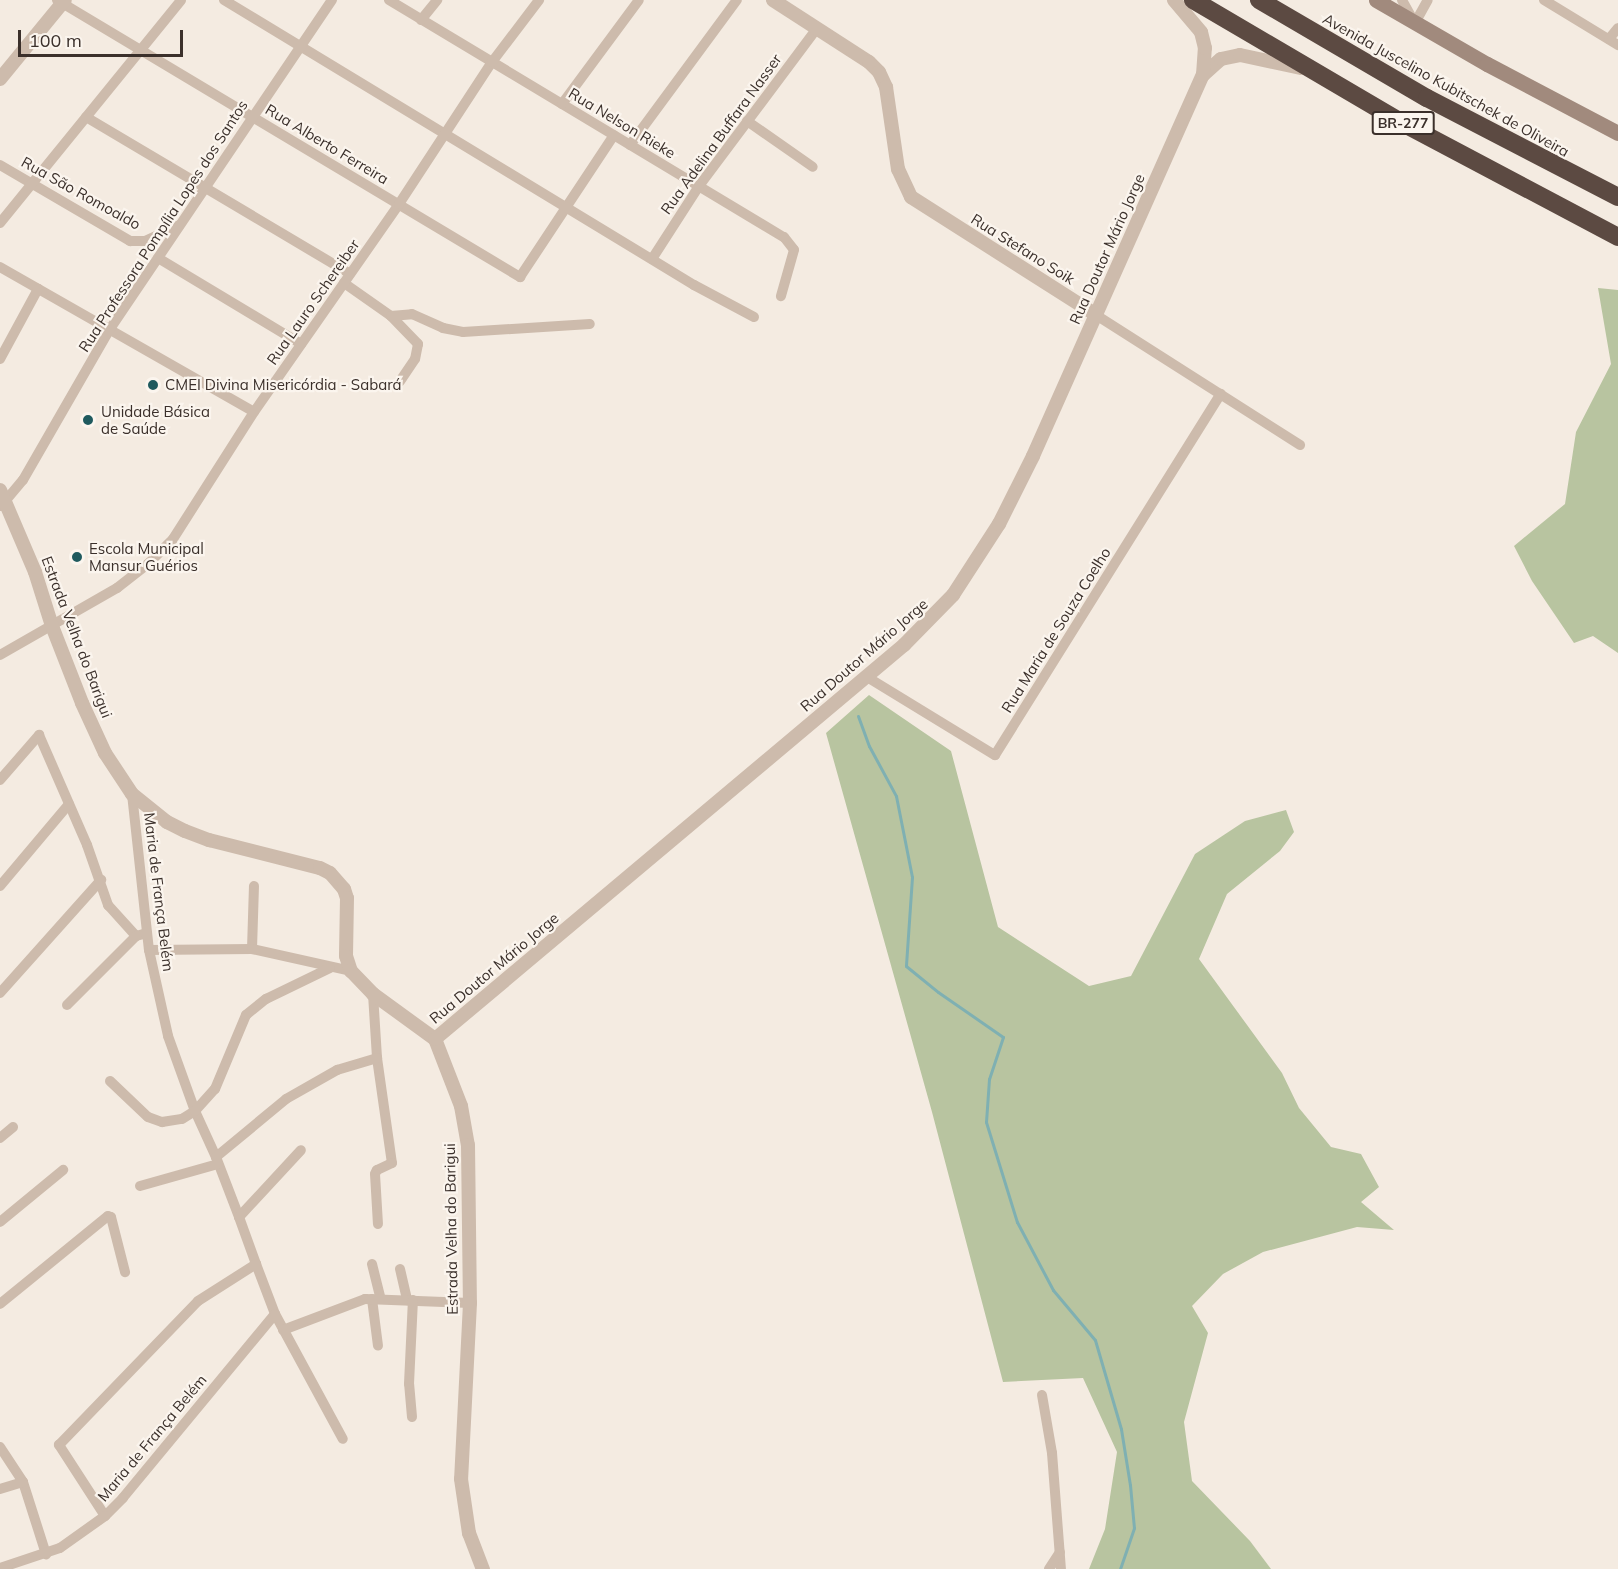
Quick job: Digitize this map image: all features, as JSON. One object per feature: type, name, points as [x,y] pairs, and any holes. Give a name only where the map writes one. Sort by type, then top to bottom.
[{"type":"highway","name":"BR-277","points":[[1193,0],[1309,70],[1484,168],[1618,237]]},
{"type":"highway","name":"Avenida Juscelino Kubitschek de Oliveira","points":[[1259,0],[1427,98],[1618,197]]},
{"type":"main road","points":[[1376,0],[1618,133]]},
{"type":"street","points":[[0,223],[181,0]]},
{"type":"street","points":[[224,0],[651,259],[754,317]]},
{"type":"street","name":"Rua Professora Pompília Lopes dos Santos","points":[[2,500],[23,480],[110,329],[332,0]]},
{"type":"street","name":"Rua Nelson Rieke","points":[[389,0],[699,186],[792,245],[794,255],[781,296]]},
{"type":"street","points":[[422,20],[437,0]]},
{"type":"street","name":"Rua Lauro Schereiber","points":[[0,655],[117,588],[168,545],[192,513],[255,412],[399,204],[492,62],[539,0]]},
{"type":"street","points":[[562,104],[639,0]]},
{"type":"street","points":[[630,145],[737,0]]},
{"type":"street","points":[[773,0],[817,28]]},
{"type":"street","name":"Rua Doutor Mário Jorge","points":[[435,1039],[867,677],[939,611],[985,548],[1033,456],[1203,75],[1205,48],[1201,32],[1174,0]]},
{"type":"street","points":[[1402,0],[1415,23]]},
{"type":"street","points":[[1415,23],[1428,0]]},
{"type":"street","points":[[1544,0],[1614,42],[1618,28]]},
{"type":"street","points":[[2,72],[61,1]]},
{"type":"street","name":"Rua Alberto Ferreira","points":[[61,1],[520,277],[566,208]]},
{"type":"street","name":"Rua Stefano Soik","points":[[817,28],[869,62],[879,72],[886,87],[898,169],[911,197],[1300,445]]},
{"type":"street","name":"Rua Adelina Buffara Nasser","points":[[651,259],[699,186],[817,28]]},
{"type":"street","points":[[1203,75],[1221,59],[1240,55],[1309,70]]},
{"type":"street","points":[[86,117],[205,188],[347,278],[391,316],[418,344],[415,359],[400,381]]},
{"type":"street","points":[[747,122],[813,166]]},
{"type":"street","points":[[566,208],[614,135]]},
{"type":"street","name":"Rua São Romoaldo","points":[[0,165],[130,241],[145,242],[180,224]]},
{"type":"street","points":[[158,258],[301,345]]},
{"type":"street","points":[[0,267],[255,412]]},
{"type":"street","points":[[0,359],[38,289]]},
{"type":"street","points":[[391,316],[412,314],[443,328],[463,332],[590,324]]},
{"type":"street","name":"Rua Maria de Souza Coelho","points":[[867,677],[995,755],[1221,394]]},
{"type":"street","name":"Estrada Velha do Barigui","points":[[2,500],[35,572],[52,626],[105,753],[132,794],[158,816],[185,831],[228,845],[320,868],[330,873],[344,889],[347,898],[346,947],[351,971]]},
{"type":"street","points":[[0,780],[39,735],[100,880],[108,905],[118,919],[142,935],[67,1005]]},
{"type":"street","name":"Maria de França Belém","points":[[132,794],[142,935],[149,950],[168,1036],[195,1111],[239,1216],[275,1314],[123,1498],[105,1516],[59,1445],[198,1301],[256,1264]]},
{"type":"street","points":[[0,886],[69,804]]},
{"type":"street","points":[[0,993],[100,880]]},
{"type":"street","points":[[252,949],[254,886]]},
{"type":"street","points":[[149,950],[252,949],[351,971],[373,994],[435,1039]]},
{"type":"street","points":[[110,1081],[148,1117],[162,1122],[182,1119],[195,1111],[215,1089],[246,1015],[266,999],[330,968]]},
{"type":"street","points":[[373,994],[377,1058],[392,1163],[377,1170],[375,1174],[378,1224]]},
{"type":"street","name":"Estrada Velha do Barigui","points":[[435,1039],[460,1106],[468,1145],[470,1303],[461,1479],[469,1533],[483,1569]]},
{"type":"street","points":[[140,1186],[217,1161],[286,1099],[337,1070],[377,1058]]},
{"type":"street","points":[[0,1138],[13,1126]]},
{"type":"street","points":[[239,1216],[301,1150]]},
{"type":"street","points":[[0,1222],[63,1170]]},
{"type":"street","points":[[0,1304],[108,1216],[111,1217],[125,1272]]},
{"type":"street","points":[[372,1264],[377,1299],[378,1346]]},
{"type":"street","points":[[400,1269],[410,1300],[409,1384],[412,1417]]},
{"type":"street","points":[[283,1330],[357,1301],[377,1299],[470,1303]]},
{"type":"street","points":[[275,1314],[342,1439]]},
{"type":"street","points":[[1042,1395],[1052,1452],[1061,1569]]},
{"type":"street","points":[[0,1447],[23,1482],[46,1554]]},
{"type":"street","points":[[0,1489],[23,1482]]},
{"type":"street","points":[[0,1568],[60,1548],[105,1516]]},
{"type":"street","points":[[1049,1569],[1060,1552]]},
{"type":"green space","points":[[1598,288],[1618,290],[1618,653],[1593,636],[1574,643],[1532,581],[1514,546],[1565,504],[1576,432],[1611,364]]},
{"type":"green space","points":[[869,695],[951,751],[998,927],[1089,986],[1131,976],[1195,854],[1245,821],[1286,810],[1294,832],[1280,851],[1227,894],[1199,959],[1282,1073],[1299,1108],[1331,1147],[1361,1154],[1379,1187],[1361,1202],[1394,1230],[1357,1227],[1263,1252],[1223,1274],[1192,1306],[1208,1333],[1184,1422],[1192,1481],[1250,1541],[1271,1569],[1089,1569],[1105,1529],[1117,1452],[1083,1378],[1003,1382],[932,1112],[826,733]]},
{"type":"waterway","points":[[858,716],[869,746],[896,796],[912,877],[906,966],[938,992],[1003,1037],[989,1079],[986,1122],[1017,1222],[1053,1290],[1095,1340],[1121,1429],[1130,1485],[1134,1528],[1120,1569]]},
{"type":"place","name":"CMEI Divina Misericórdia - Sabará","points":[[153,385]]},
{"type":"place","name":"Unidade Básica de Saúde","points":[[88,420]]},
{"type":"place","name":"Escola Municipal Mansur Guérios","points":[[77,557]]}]
